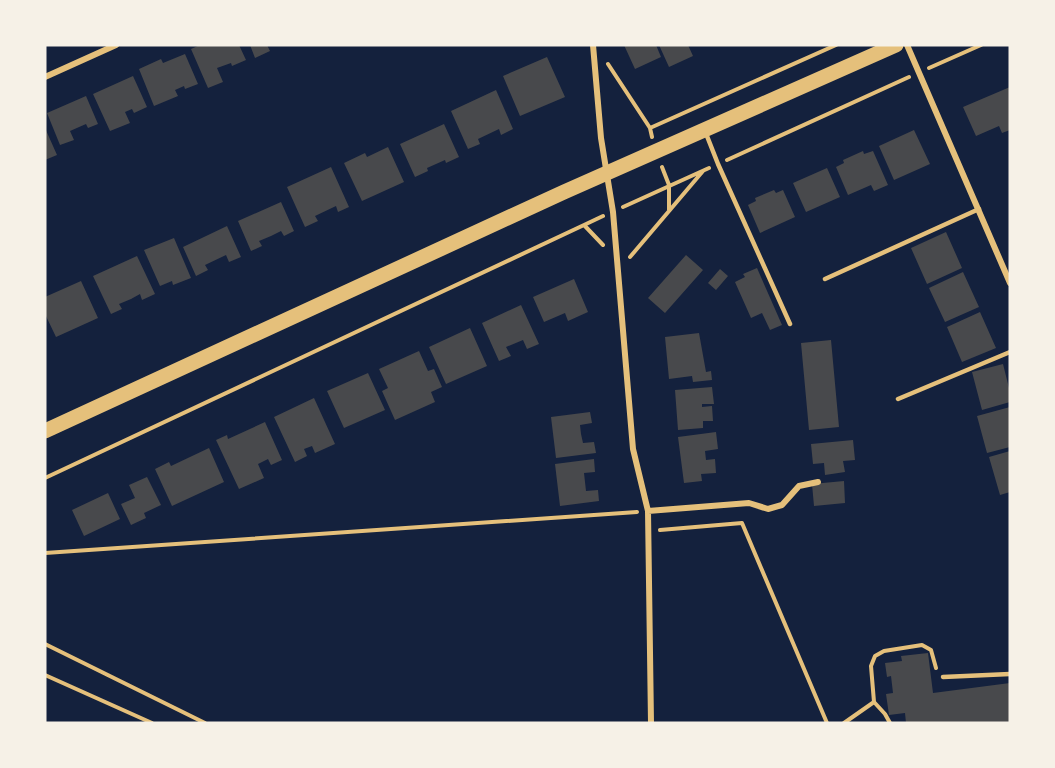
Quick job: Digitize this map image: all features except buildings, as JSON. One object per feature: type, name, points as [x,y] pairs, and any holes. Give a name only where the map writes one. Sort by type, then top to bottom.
[{"type":"main road","points":[[45,431],[705,128],[896,45]]},
{"type":"street","points":[[45,77],[116,45]]},
{"type":"street","points":[[593,45],[601,138],[613,212],[633,449],[648,511],[651,723]]},
{"type":"street","points":[[907,45],[1010,283]]},
{"type":"street","points":[[648,511],[749,503],[768,509],[782,505],[800,486],[818,482]]},
{"type":"lane","points":[[705,128],[718,164],[790,324]]},
{"type":"lane","points":[[825,279],[979,209]]},
{"type":"lane","points":[[898,399],[1010,352]]},
{"type":"lane","points":[[943,677],[1010,674]]},
{"type":"path","points":[[608,63],[650,128],[836,45]]},
{"type":"path","points":[[45,478],[584,225],[981,45]]},
{"type":"path","points":[[618,271],[705,170]]},
{"type":"path","points":[[584,225],[616,259]]},
{"type":"path","points":[[45,553],[648,511]]},
{"type":"path","points":[[649,531],[742,523],[826,723]]},
{"type":"path","points":[[45,644],[205,723]]},
{"type":"path","points":[[890,723],[874,702],[871,666],[875,656],[884,651],[922,645],[931,650],[936,669],[943,677]]},
{"type":"path","points":[[45,675],[152,723]]},
{"type":"path","points":[[844,723],[874,702]]}]
